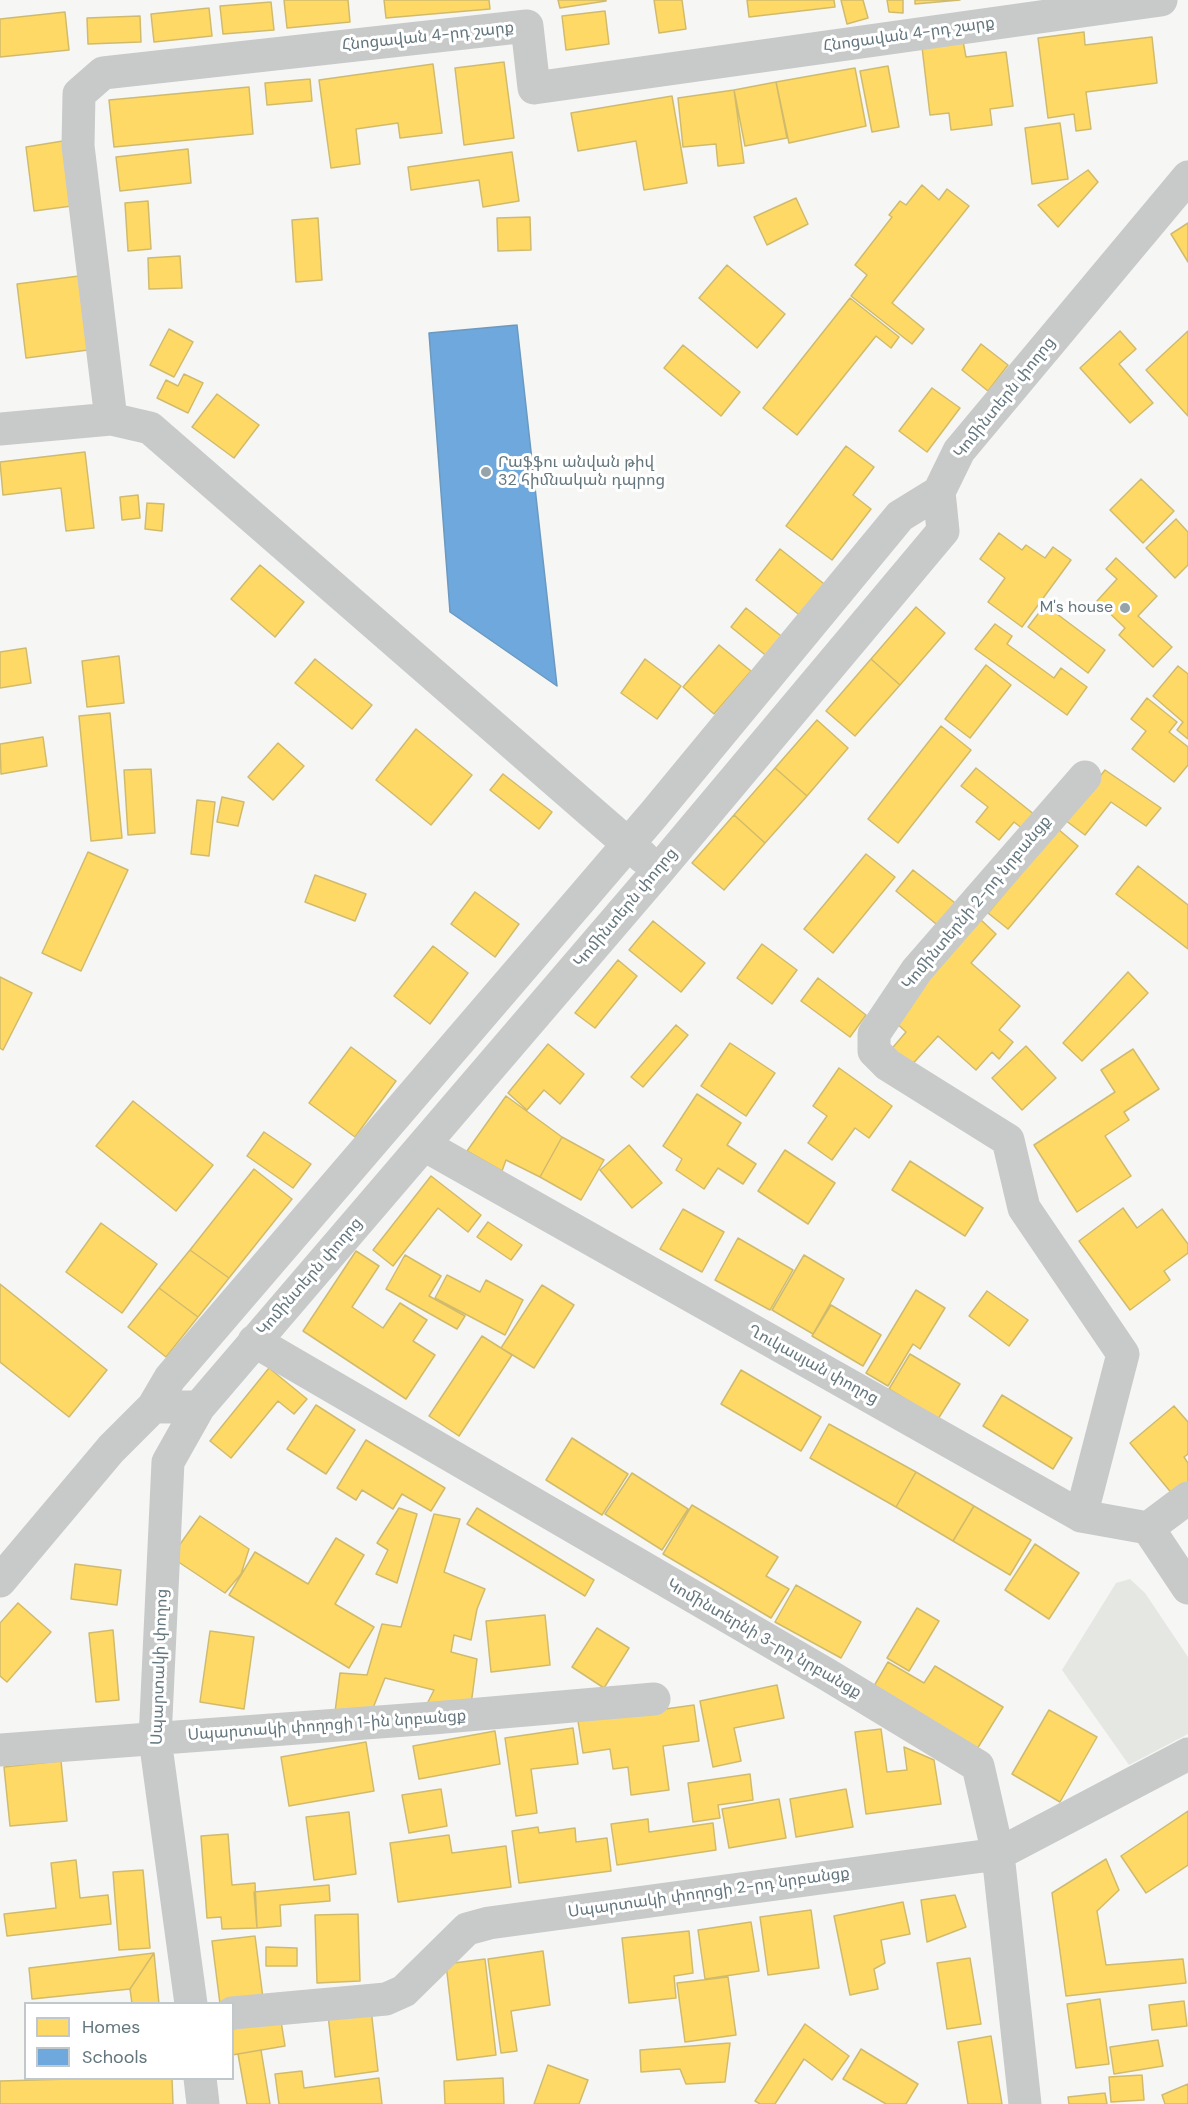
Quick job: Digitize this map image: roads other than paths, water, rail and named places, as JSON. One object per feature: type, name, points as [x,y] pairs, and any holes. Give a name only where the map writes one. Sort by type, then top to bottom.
[{"type":"street","name":"Հնոցավան 4-րդ շարք","points":[[111,418],[78,146],[79,94],[103,73],[525,13],[534,88],[1161,0]]},
{"type":"street","name":"Կոմինտերն փողոց","points":[[199,1407],[658,871],[943,531],[939,492],[959,451],[1188,177]]},
{"type":"street","points":[[0,429],[111,418],[150,428],[658,871]]},
{"type":"street","points":[[0,1581],[111,1449],[153,1407],[170,1378],[628,844],[900,516],[939,492]]},
{"type":"street","name":"Կոմինտերնի 2-րդ նրբանցք","points":[[1081,1516],[1123,1354],[1024,1208],[1008,1140],[888,1065],[874,1051],[874,1034],[917,970],[1085,777]]},
{"type":"street","name":"Ղուկասյան փողոց","points":[[423,1145],[1081,1516],[1148,1528]]},
{"type":"street","name":"Կոմինտերնի 3-րդ նրբանցք","points":[[254,1341],[978,1766],[998,1854],[1025,2104]]},
{"type":"street","points":[[153,1407],[199,1407]]},
{"type":"street","name":"Սպարտակի փողոց","points":[[191,2002],[155,1739],[168,1462],[199,1407]]},
{"type":"street","points":[[1188,1498],[1148,1528],[1188,1588]]},
{"type":"street","name":"Սպարտակի փողոցի 1-ին նրբանցք","points":[[0,1750],[654,1699]]},
{"type":"street","name":"Սպարտակի փողոցի 2-րդ նրբանցք","points":[[234,2013],[386,1999],[404,1991],[467,1929],[489,1923],[998,1854],[1188,1754]]},
{"type":"street","points":[[200,2080],[202,2104]]},
{"type":"place","name":"Րաֆֆու անվան թիվ 32 հիմնական դպրոց","points":[[486,472]]},
{"type":"place","name":"M's house","points":[[1125,608]]}]
